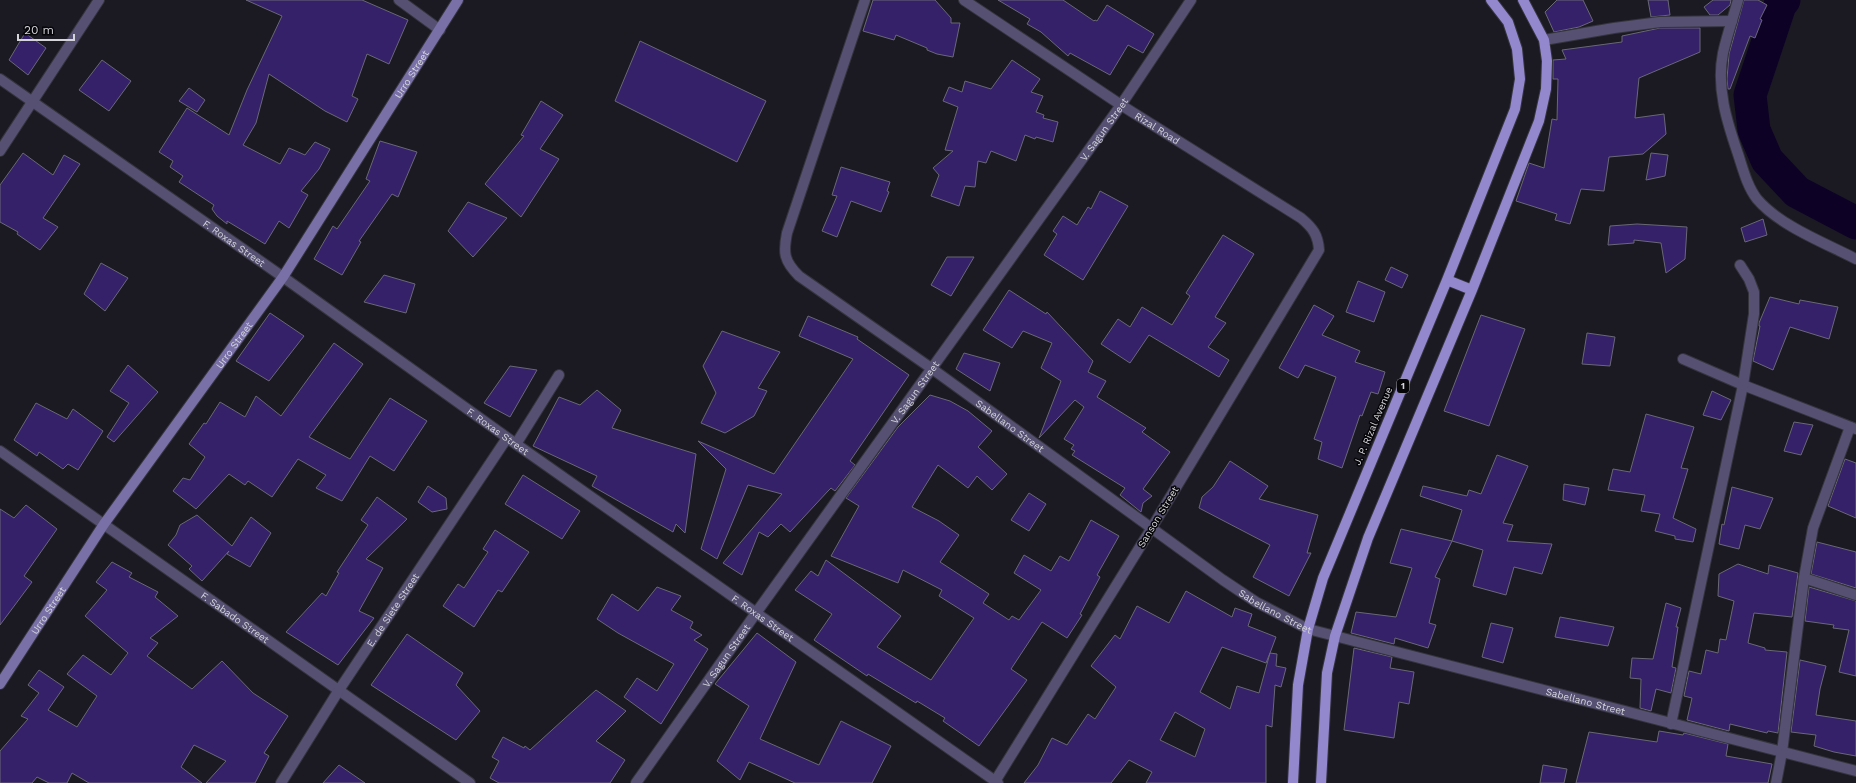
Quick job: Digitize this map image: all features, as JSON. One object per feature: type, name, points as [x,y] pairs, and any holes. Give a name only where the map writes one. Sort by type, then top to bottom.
[{"type":"main road","name":"J. P. Rizal Avenue","points":[[1292,783],[1298,685],[1308,629],[1323,578],[1447,280],[1515,109],[1520,78],[1517,49],[1508,22],[1491,0]]},
{"type":"main road","points":[[1321,783],[1327,673],[1335,636],[1368,538],[1472,290],[1539,121],[1546,89],[1547,61],[1544,40],[1523,0]]},
{"type":"main road","points":[[1447,280],[1472,290]]},
{"type":"street","points":[[0,151],[99,0]]},
{"type":"street","points":[[399,0],[440,30]]},
{"type":"street","name":"Urro Street","points":[[0,684],[104,524],[283,277],[458,0]]},
{"type":"street","name":"Sabellano Street","points":[[865,0],[787,233],[784,249],[791,268],[799,276],[931,368],[1249,598],[1308,629],[1856,771]]},
{"type":"street","name":"Rizal Road","points":[[964,0],[1121,105],[1301,218],[1313,228],[1318,238],[1319,250]]},
{"type":"street","name":"V. Sagun Street","points":[[636,783],[931,368],[1121,105],[1191,0]]},
{"type":"street","points":[[1738,0],[1723,54],[1721,85],[1726,119],[1747,182],[1757,199],[1772,213],[1798,230],[1856,259]]},
{"type":"street","points":[[1544,40],[1660,22],[1732,22]]},
{"type":"street","name":"F. Roxas Street","points":[[0,79],[283,277],[512,441],[996,782]]},
{"type":"street","name":"Sanson Street","points":[[996,782],[1319,250]]},
{"type":"street","points":[[1671,724],[1743,385],[1754,314],[1754,292],[1749,279],[1740,265]]},
{"type":"street","points":[[1683,359],[1743,385],[1853,428],[1813,528],[1804,578],[1782,752],[1776,783]]},
{"type":"street","name":"E. de Siete Street","points":[[281,783],[339,690],[559,375]]},
{"type":"street","name":"F. Sabado Street","points":[[0,451],[470,783]]},
{"type":"street","points":[[1804,578],[1856,595]]},
{"type":"building","points":[[246,0],[362,0],[408,20],[389,64],[367,54],[352,96],[358,99],[347,122],[325,111],[269,74],[256,123],[243,145],[280,164],[289,148],[305,155],[315,142],[330,149],[319,169],[301,191],[308,195],[289,228],[279,221],[265,244],[227,221],[227,224],[217,216],[212,209],[214,205],[179,182],[183,176],[170,167],[173,161],[159,152],[187,108],[229,135],[247,90],[282,16]]},
{"type":"building","points":[[873,0],[935,0],[951,18],[951,23],[960,23],[953,57],[937,54],[927,50],[927,48],[896,35],[894,40],[863,31]]},
{"type":"building","points":[[998,0],[1063,0],[1094,21],[1097,21],[1107,5],[1154,34],[1143,53],[1128,45],[1110,75],[1070,53],[1068,56],[1041,32],[1027,24],[1030,19]]},
{"type":"building","points":[[1557,0],[1583,0],[1593,21],[1579,27],[1554,32],[1545,12]]},
{"type":"building","points":[[1648,0],[1668,0],[1670,15],[1651,17]]},
{"type":"building","points":[[1713,0],[1731,0],[1730,5],[1718,15],[1710,15],[1704,7]]},
{"type":"building","points":[[1744,0],[1758,0],[1767,5],[1760,19],[1762,20],[1755,38],[1750,36],[1730,89],[1728,89],[1727,79],[1729,54]]},
{"type":"building","points":[[1660,28],[1700,28],[1700,52],[1639,78],[1635,118],[1664,114],[1666,134],[1643,154],[1609,157],[1604,191],[1581,189],[1570,224],[1555,220],[1557,214],[1516,201],[1529,163],[1544,168],[1552,119],[1557,120],[1558,79],[1553,79],[1553,60],[1566,59],[1562,50],[1622,42],[1622,36]]},
{"type":"building","points":[[25,33],[46,48],[28,75],[9,60]]},
{"type":"building","points":[[640,41],[766,101],[737,162],[615,101]]},
{"type":"building","points":[[102,60],[131,81],[109,111],[79,90]]},
{"type":"building","points":[[1012,60],[1040,79],[1031,92],[1043,96],[1036,112],[1044,115],[1043,118],[1058,122],[1053,142],[1036,137],[1035,139],[1025,135],[1016,161],[991,151],[986,163],[978,161],[975,187],[965,186],[959,206],[931,196],[939,175],[933,168],[953,151],[945,150],[958,107],[943,101],[949,87],[962,92],[965,81],[991,89]]},
{"type":"building","points":[[189,88],[205,100],[197,112],[179,101]]},
{"type":"building","points":[[541,101],[563,115],[540,149],[559,159],[521,217],[485,184],[524,136],[521,135]]},
{"type":"building","points":[[380,141],[417,152],[398,197],[392,194],[359,241],[361,242],[342,275],[314,259],[333,226],[337,229],[370,181],[366,179]]},
{"type":"building","points":[[23,153],[53,175],[64,155],[80,164],[43,218],[58,227],[40,250],[17,234],[18,232],[0,222],[0,185]]},
{"type":"building","points":[[1651,153],[1668,155],[1665,176],[1646,180]]},
{"type":"building","points":[[841,167],[890,182],[887,191],[889,192],[881,212],[851,201],[837,237],[822,231],[837,196],[832,195]]},
{"type":"building","points":[[1100,191],[1128,206],[1083,280],[1044,255],[1057,234],[1053,231],[1063,216],[1077,225],[1088,207],[1091,209]]},
{"type":"building","points":[[468,202],[507,218],[473,257],[448,231]]},
{"type":"building","points":[[1763,219],[1767,235],[1745,242],[1741,228]]},
{"type":"building","points":[[1637,224],[1687,227],[1685,259],[1666,273],[1661,243],[1634,240],[1634,243],[1608,245],[1610,226]]},
{"type":"building","points":[[1223,235],[1254,254],[1215,317],[1226,323],[1208,347],[1229,360],[1219,377],[1149,335],[1130,363],[1101,344],[1118,319],[1130,327],[1142,307],[1172,325],[1190,296],[1186,293]]},
{"type":"building","points":[[947,257],[974,257],[951,296],[931,285]]},
{"type":"building","points":[[101,263],[128,278],[105,311],[84,294]]},
{"type":"building","points":[[1391,267],[1408,275],[1402,288],[1385,280]]},
{"type":"building","points":[[384,275],[415,284],[406,313],[364,302]]},
{"type":"building","points":[[1358,281],[1385,292],[1374,322],[1346,312]]},
{"type":"building","points":[[1009,290],[1046,314],[1047,312],[1093,361],[1088,372],[1106,381],[1097,397],[1146,428],[1142,432],[1170,452],[1143,489],[1152,496],[1143,503],[1141,512],[1120,495],[1125,488],[1072,455],[1075,451],[1071,449],[1074,445],[1064,439],[1084,407],[1075,400],[1039,438],[1061,381],[1041,368],[1052,343],[1023,331],[1012,348],[983,330]]},
{"type":"building","points":[[1770,297],[1799,304],[1800,300],[1838,307],[1829,339],[1790,327],[1773,370],[1753,361],[1760,326],[1759,323]]},
{"type":"building","points":[[1314,305],[1334,316],[1322,335],[1360,351],[1355,362],[1385,372],[1378,394],[1371,392],[1362,416],[1360,415],[1342,468],[1318,459],[1322,442],[1314,439],[1336,377],[1305,365],[1298,378],[1279,368]]},
{"type":"building","points":[[270,313],[304,336],[269,381],[236,361]]},
{"type":"building","points":[[1481,315],[1525,329],[1489,426],[1444,411]]},
{"type":"building","points":[[808,316],[858,337],[857,339],[909,375],[850,461],[855,465],[835,491],[831,488],[790,532],[781,524],[768,537],[759,532],[742,575],[723,563],[782,494],[748,485],[717,559],[701,549],[726,469],[698,441],[774,474],[853,359],[799,336]]},
{"type":"building","points":[[722,331],[780,352],[758,388],[767,391],[754,416],[725,433],[701,423],[716,393],[703,366]]},
{"type":"building","points":[[1587,333],[1615,337],[1610,366],[1582,364]]},
{"type":"building","points":[[334,343],[363,364],[309,437],[350,459],[390,398],[427,421],[394,471],[370,456],[342,501],[316,488],[326,475],[298,459],[272,497],[248,481],[245,485],[229,474],[196,509],[173,491],[183,478],[190,480],[205,457],[189,444],[204,423],[206,424],[220,402],[245,417],[256,396],[281,416]]},
{"type":"building","points":[[964,353],[1000,363],[990,391],[956,369]]},
{"type":"building","points":[[128,365],[158,392],[114,442],[107,437],[129,403],[110,391]]},
{"type":"building","points":[[510,366],[537,370],[510,417],[484,403]]},
{"type":"building","points":[[597,390],[621,410],[612,428],[696,454],[685,533],[676,524],[673,532],[592,486],[597,476],[533,446],[559,397],[580,405]]},
{"type":"building","points":[[1712,391],[1731,400],[1721,420],[1703,415]]},
{"type":"building","points":[[930,395],[950,401],[968,411],[992,431],[978,447],[1007,474],[992,490],[977,476],[968,488],[938,465],[912,507],[939,521],[959,535],[940,562],[989,594],[983,603],[1009,620],[1012,616],[1019,620],[1041,590],[1014,573],[1024,555],[1051,571],[1060,556],[1069,561],[1091,520],[1119,536],[1097,575],[1100,577],[1080,614],[1082,615],[1067,638],[1042,622],[1011,669],[1027,680],[979,746],[943,721],[945,718],[917,701],[916,703],[868,674],[867,676],[814,640],[832,614],[795,590],[811,571],[818,576],[826,560],[901,616],[877,647],[931,680],[974,618],[939,596],[942,590],[903,570],[898,583],[831,556],[859,506],[846,498],[898,427]]},
{"type":"building","points":[[36,403],[67,419],[73,409],[103,431],[78,470],[68,464],[63,469],[39,452],[37,456],[14,440]]},
{"type":"building","points":[[1646,414],[1694,427],[1681,468],[1688,469],[1673,518],[1696,529],[1693,542],[1675,539],[1675,536],[1655,531],[1660,514],[1641,511],[1645,495],[1608,490],[1613,469],[1630,472]]},
{"type":"building","points":[[1794,422],[1813,425],[1801,455],[1784,451]]},
{"type":"building","points":[[1497,455],[1528,466],[1503,523],[1513,525],[1507,541],[1552,544],[1542,574],[1514,567],[1506,595],[1473,586],[1483,550],[1452,541],[1462,510],[1420,496],[1423,486],[1467,496],[1469,490],[1481,494]]},
{"type":"building","points":[[1845,459],[1856,463],[1856,518],[1828,506]]},
{"type":"building","points":[[1230,461],[1268,486],[1259,499],[1318,515],[1307,553],[1311,553],[1289,596],[1253,577],[1270,545],[1199,508],[1202,497],[1213,487]]},
{"type":"building","points":[[523,475],[580,511],[562,539],[505,504]]},
{"type":"building","points":[[1564,484],[1589,488],[1585,505],[1563,500]]},
{"type":"building","points":[[428,486],[446,498],[447,509],[432,512],[418,502]]},
{"type":"building","points":[[1732,487],[1773,498],[1760,529],[1745,525],[1739,549],[1719,544],[1722,524],[1724,525]]},
{"type":"building","points":[[1029,493],[1046,504],[1029,531],[1011,520]]},
{"type":"building","points":[[377,497],[407,519],[366,559],[383,568],[359,611],[374,618],[338,665],[286,632],[322,593],[326,596],[339,573],[337,572],[368,525],[361,520]]},
{"type":"building","points":[[26,505],[57,529],[24,576],[32,582],[0,625],[0,509],[14,518]]},
{"type":"building","points":[[197,515],[232,546],[251,517],[271,533],[250,567],[227,554],[229,551],[202,581],[189,569],[192,566],[168,545],[176,535],[180,525]]},
{"type":"building","points":[[1401,529],[1452,541],[1435,577],[1440,579],[1429,623],[1436,625],[1428,648],[1395,638],[1394,644],[1351,633],[1356,612],[1396,617],[1412,568],[1390,563]]},
{"type":"building","points":[[495,530],[529,552],[502,592],[498,590],[474,627],[443,606],[458,584],[464,588],[488,552],[483,549]]},
{"type":"building","points":[[1817,542],[1856,552],[1856,588],[1811,574]]},
{"type":"building","points":[[112,562],[132,573],[129,577],[158,592],[155,597],[178,616],[150,638],[158,643],[147,656],[192,689],[222,661],[253,693],[288,716],[264,753],[269,756],[255,783],[206,783],[226,761],[194,745],[181,767],[202,783],[89,783],[72,773],[67,783],[49,783],[37,777],[32,783],[0,783],[0,751],[28,719],[21,716],[39,693],[28,685],[39,670],[64,687],[48,710],[77,727],[97,696],[67,674],[83,655],[111,675],[128,653],[85,616],[107,590],[96,582]]},
{"type":"building","points":[[1738,564],[1768,574],[1769,565],[1798,573],[1792,617],[1754,613],[1748,643],[1765,648],[1765,650],[1787,652],[1778,733],[1768,731],[1767,733],[1730,724],[1729,731],[1687,720],[1692,698],[1684,696],[1689,671],[1701,674],[1706,650],[1718,653],[1720,639],[1726,640],[1734,601],[1718,596],[1719,574]]},
{"type":"building","points":[[657,587],[681,596],[671,610],[693,622],[690,628],[702,635],[694,640],[708,649],[661,724],[624,697],[637,678],[657,691],[674,664],[618,633],[597,619],[612,594],[638,611]]},
{"type":"building","points":[[1809,587],[1856,601],[1856,676],[1839,672],[1849,630],[1833,628],[1834,625],[1805,621]]},
{"type":"building","points":[[1186,591],[1232,617],[1235,608],[1252,614],[1248,626],[1276,637],[1270,653],[1277,654],[1276,666],[1286,668],[1281,687],[1275,685],[1272,727],[1266,725],[1266,783],[1146,783],[1152,772],[1129,760],[1111,783],[1024,783],[1038,765],[1052,738],[1067,745],[1088,714],[1095,719],[1116,687],[1091,666],[1115,635],[1120,639],[1137,606],[1169,623]],"holes":[[[1222,647],[1266,663],[1270,653],[1259,693],[1237,686],[1230,709],[1200,692]],[[1175,712],[1205,729],[1195,757],[1160,740]]]},
{"type":"building","points":[[1666,603],[1681,608],[1676,627],[1678,627],[1672,667],[1676,668],[1671,693],[1656,689],[1651,711],[1640,708],[1641,679],[1630,678],[1632,658],[1653,659]]},
{"type":"building","points":[[1560,617],[1614,627],[1608,646],[1555,637]]},
{"type":"building","points":[[1491,623],[1513,628],[1503,663],[1482,657]]},
{"type":"building","points":[[757,633],[796,662],[760,739],[819,765],[841,721],[891,746],[872,783],[795,783],[749,762],[740,780],[717,761],[749,706],[715,684]]},
{"type":"building","points":[[407,634],[463,673],[456,685],[480,711],[456,740],[371,685]]},
{"type":"building","points":[[1354,648],[1392,657],[1390,668],[1414,672],[1409,704],[1399,702],[1394,738],[1344,730]]},
{"type":"building","points":[[1800,660],[1826,666],[1820,689],[1816,715],[1856,721],[1856,756],[1834,752],[1814,746],[1816,735],[1791,732]]},
{"type":"building","points":[[596,690],[626,711],[596,741],[625,760],[610,783],[499,783],[490,778],[499,761],[492,757],[503,737],[524,748],[525,746],[530,750]]},
{"type":"building","points":[[1659,731],[1683,735],[1684,733],[1728,744],[1726,756],[1772,764],[1768,783],[1576,783],[1589,732],[1657,742]]},
{"type":"building","points":[[339,765],[365,783],[323,783]]},
{"type":"building","points":[[1543,765],[1567,769],[1564,783],[1540,783]]},
{"type":"waterway","points":[[1784,0],[1780,5],[1750,95],[1754,130],[1767,160],[1797,192],[1856,223]]}]
